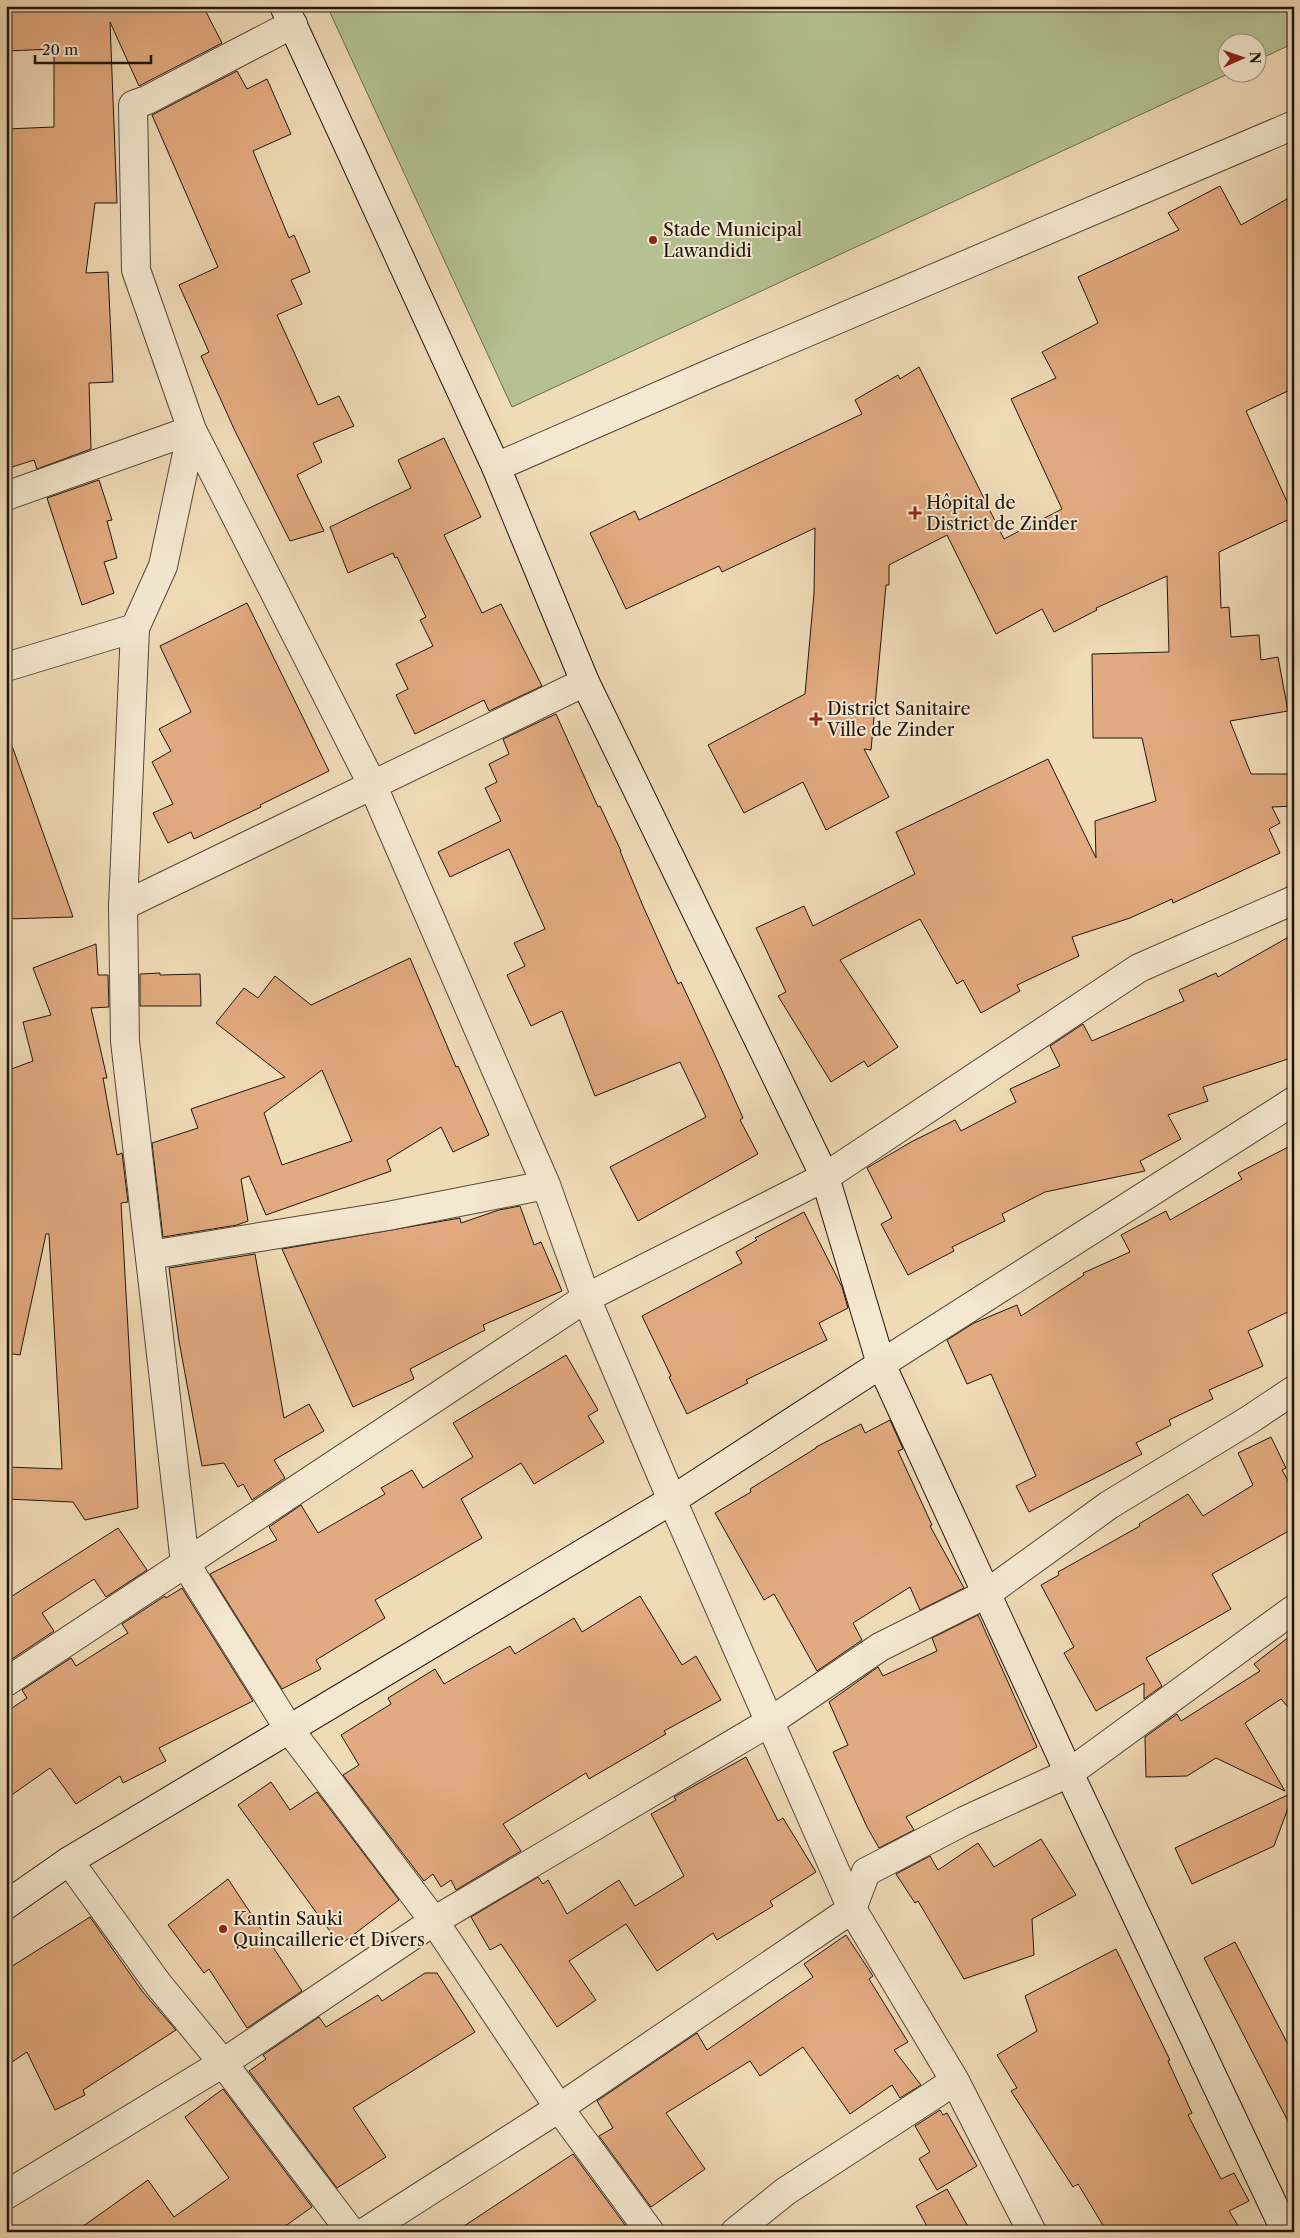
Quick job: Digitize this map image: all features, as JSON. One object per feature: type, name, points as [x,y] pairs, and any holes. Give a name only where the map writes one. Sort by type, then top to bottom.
[{"type":"street","points":[[1032,2232],[955,2081],[852,1909],[768,1723],[672,1500],[586,1298],[546,1185],[372,784],[192,430],[136,270],[133,105],[147,100],[289,15],[496,467],[585,682],[825,1177],[881,1364],[1069,1773],[1286,2232]]},
{"type":"street","points":[[496,467],[709,374],[1294,125]]},
{"type":"street","points":[[6,496],[192,430]]},
{"type":"street","points":[[192,430],[163,566],[135,628],[123,906],[125,1041],[185,1563],[289,1729],[434,1921],[559,2108],[650,2232]]},
{"type":"street","points":[[6,667],[135,628]]},
{"type":"street","points":[[123,906],[585,682]]},
{"type":"street","points":[[6,1682],[586,1298],[825,1177],[1139,968],[1294,900]]},
{"type":"street","points":[[6,1905],[69,1861],[672,1500],[881,1364],[1294,1101]]},
{"type":"street","points":[[150,1255],[388,1216],[546,1185]]},
{"type":"street","points":[[6,2195],[223,2063],[434,1921],[768,1723],[880,1647],[986,1594],[1109,1505],[1249,1420],[1294,1390]]},
{"type":"street","points":[[365,2232],[559,2108],[852,1909],[866,1872],[964,1821],[1069,1773],[1294,1608]]},
{"type":"street","points":[[69,1861],[158,1984],[223,2063],[351,2232]]},
{"type":"street","points":[[736,2232],[786,2191],[955,2081]]},
{"type":"green space","name":"Stade Municipal Lawandidi","points":[[327,6],[1294,6],[1294,43],[1268,55],[1268,32],[1218,32],[1218,79],[512,407]]},
{"type":"building","points":[[83,6],[203,6],[222,43],[139,86],[110,22],[117,203],[95,203],[86,273],[108,272],[113,382],[89,383],[91,449],[37,469],[34,460],[6,469],[6,129],[54,127],[54,49],[6,51],[6,10]]},
{"type":"building","points":[[237,71],[247,89],[267,79],[291,134],[253,151],[289,238],[294,235],[310,272],[291,280],[302,304],[277,315],[318,405],[339,396],[354,426],[313,443],[322,462],[297,475],[324,531],[290,541],[235,431],[201,356],[209,352],[179,285],[218,267],[152,115]]},
{"type":"building","points":[[1220,186],[1241,225],[1294,195],[1294,388],[1246,411],[1294,517],[1219,552],[1221,608],[1229,607],[1231,637],[1259,635],[1261,660],[1278,657],[1288,711],[1230,721],[1251,774],[1294,774],[1294,806],[1272,807],[1280,823],[1269,829],[1280,853],[1173,903],[1172,899],[1130,918],[1072,937],[1079,956],[1017,985],[1020,991],[981,1013],[963,980],[957,984],[920,919],[840,960],[898,1047],[868,1067],[864,1061],[831,1082],[778,996],[786,992],[756,928],[804,906],[813,926],[915,874],[896,832],[1048,759],[1096,858],[1095,821],[1156,801],[1142,738],[1093,738],[1092,654],[1169,652],[1167,576],[1096,608],[1097,610],[1054,632],[1042,609],[996,634],[947,535],[889,565],[889,585],[886,585],[871,750],[864,749],[889,797],[826,830],[803,782],[744,813],[708,745],[805,694],[814,593],[815,528],[722,572],[719,566],[626,609],[590,533],[635,511],[639,520],[862,414],[855,400],[898,375],[900,379],[919,367],[1004,539],[1062,509],[1011,399],[1056,378],[1042,352],[1098,323],[1078,277],[1179,230],[1168,213]]},
{"type":"building","points":[[444,438],[481,517],[444,535],[482,613],[501,604],[542,686],[489,711],[484,700],[415,734],[396,695],[408,689],[396,664],[433,646],[420,620],[426,617],[397,557],[395,558],[393,553],[348,573],[330,527],[411,488],[398,460]]},
{"type":"building","points":[[99,480],[112,520],[107,521],[117,558],[104,562],[114,593],[82,605],[47,498]]},
{"type":"building","points":[[247,603],[329,771],[260,805],[261,807],[194,839],[191,832],[168,843],[153,813],[173,804],[152,762],[171,751],[159,729],[191,712],[160,646]]},
{"type":"building","points":[[556,714],[598,807],[600,806],[621,851],[678,984],[681,982],[714,1053],[743,1118],[740,1120],[758,1154],[638,1221],[610,1167],[706,1117],[680,1062],[595,1096],[562,1011],[531,1026],[507,975],[525,966],[514,943],[545,929],[509,849],[450,877],[438,852],[501,821],[485,788],[497,782],[489,764],[509,754],[503,739]]},
{"type":"building","points":[[11,743],[73,917],[6,919],[6,744]]},
{"type":"building","points":[[1294,934],[1294,1057],[1203,1087],[1208,1101],[1168,1115],[1181,1139],[1140,1161],[1145,1171],[1045,1192],[1002,1214],[1005,1221],[952,1247],[954,1251],[908,1275],[881,1224],[892,1218],[867,1168],[911,1142],[955,1120],[961,1131],[1016,1102],[1010,1089],[1060,1066],[1050,1046],[1083,1024],[1092,1041],[1184,1001],[1179,990],[1216,973],[1218,977]]},
{"type":"building","points":[[96,944],[98,975],[108,975],[109,1007],[91,1008],[107,1078],[103,1078],[117,1155],[122,1153],[128,1202],[121,1203],[138,1508],[85,1520],[73,1502],[6,1499],[6,1467],[62,1469],[49,1234],[46,1234],[20,1355],[6,1353],[6,1071],[33,1061],[23,1022],[51,1015],[33,968]]},
{"type":"building","points":[[410,958],[456,1067],[458,1066],[489,1135],[453,1152],[441,1127],[387,1160],[391,1171],[266,1215],[249,1176],[241,1179],[248,1221],[237,1225],[163,1237],[152,1143],[198,1128],[191,1109],[285,1077],[216,1023],[244,988],[258,998],[275,976],[311,1005]],"holes":[[[322,1070],[352,1141],[282,1165],[264,1113]]]},
{"type":"building","points":[[160,973],[160,975],[200,974],[201,1006],[140,1006],[140,974]]},
{"type":"building","points":[[1294,1144],[1294,1309],[1248,1331],[1263,1366],[1209,1390],[1213,1399],[1169,1420],[1171,1425],[1136,1443],[1142,1454],[1029,1512],[1016,1486],[1036,1476],[991,1374],[967,1384],[947,1340],[974,1323],[1017,1305],[1021,1316],[1084,1275],[1083,1273],[1130,1252],[1121,1235],[1166,1211],[1170,1220],[1242,1179],[1238,1173]]},
{"type":"building","points":[[520,1206],[534,1245],[541,1242],[562,1291],[483,1325],[485,1330],[410,1369],[414,1379],[353,1407],[282,1249],[460,1218],[461,1223],[499,1210]]},
{"type":"building","points":[[804,1212],[842,1287],[848,1308],[819,1323],[827,1340],[746,1380],[748,1383],[687,1414],[642,1316],[742,1263],[736,1252],[757,1240],[755,1238]]},
{"type":"building","points":[[255,1254],[284,1418],[309,1404],[324,1431],[274,1460],[285,1478],[252,1500],[243,1484],[238,1487],[224,1463],[202,1466],[179,1341],[169,1268]]},
{"type":"building","points":[[566,1355],[598,1410],[588,1416],[604,1442],[534,1484],[521,1463],[461,1499],[482,1538],[375,1600],[385,1618],[316,1660],[321,1669],[282,1689],[210,1574],[277,1540],[269,1527],[301,1505],[318,1533],[385,1494],[381,1488],[412,1470],[423,1488],[473,1457],[453,1423]]},
{"type":"building","points":[[890,1420],[903,1449],[898,1451],[932,1525],[930,1526],[964,1588],[920,1610],[910,1587],[853,1623],[862,1640],[817,1671],[774,1594],[764,1600],[715,1513],[751,1492],[750,1489],[816,1447],[861,1424],[865,1433]]},
{"type":"building","points":[[1271,1437],[1286,1468],[1282,1470],[1294,1492],[1294,1528],[1212,1574],[1231,1609],[1146,1658],[1162,1686],[1144,1699],[1144,1683],[1096,1711],[1064,1653],[1074,1647],[1041,1585],[1059,1575],[1058,1572],[1140,1526],[1139,1524],[1188,1494],[1203,1516],[1253,1485],[1238,1453]]},
{"type":"building","points":[[118,1528],[147,1570],[106,1597],[94,1579],[42,1613],[54,1631],[6,1663],[6,1600]]},
{"type":"building","points":[[182,1588],[253,1701],[159,1748],[166,1761],[123,1783],[120,1776],[76,1804],[50,1768],[6,1799],[6,1712],[27,1698],[22,1690],[71,1658],[76,1666],[128,1633],[122,1624],[165,1596],[166,1598]]},
{"type":"building","points":[[640,1596],[682,1665],[696,1656],[721,1700],[664,1731],[666,1734],[589,1779],[586,1773],[503,1824],[521,1851],[456,1890],[451,1880],[441,1887],[433,1874],[424,1881],[343,1775],[359,1765],[341,1735],[391,1704],[388,1698],[435,1669],[444,1684],[510,1646],[515,1654],[574,1618],[582,1632]]},
{"type":"building","points":[[978,1615],[1037,1747],[906,1817],[914,1830],[879,1848],[867,1827],[833,1752],[848,1745],[829,1702],[878,1667],[883,1676],[937,1651],[932,1638]]},
{"type":"building","points":[[1294,1633],[1294,1714],[1281,1699],[1245,1723],[1285,1791],[1216,1758],[1187,1776],[1146,1777],[1145,1737],[1177,1714],[1181,1721],[1260,1671],[1254,1664]]},
{"type":"building","points":[[746,1757],[778,1821],[783,1818],[816,1872],[770,1901],[773,1906],[717,1940],[713,1933],[657,1971],[626,1924],[569,1961],[596,2000],[557,2027],[501,1944],[490,1950],[471,1917],[538,1877],[543,1884],[548,1880],[567,1914],[619,1880],[635,1906],[684,1876],[651,1814],[676,1800],[674,1797]]},
{"type":"building","points":[[271,1782],[290,1810],[317,1792],[399,1900],[340,1945],[238,1805]]},
{"type":"building","points":[[1294,1792],[1274,1846],[1192,1884],[1175,1848]]},
{"type":"building","points":[[1041,1839],[1076,1895],[1032,1919],[1034,1955],[964,1979],[918,1901],[915,1903],[896,1874],[930,1856],[938,1870],[978,1843],[994,1867]]},
{"type":"building","points":[[228,1879],[302,1991],[247,2028],[209,1969],[204,1973],[168,1925]]},
{"type":"building","points":[[90,1917],[142,1991],[176,2030],[83,2090],[85,2095],[55,2110],[27,2052],[6,2066],[6,1970]]},
{"type":"building","points":[[846,1935],[873,1976],[869,1979],[908,2042],[894,2050],[921,2085],[900,2098],[892,2085],[850,2114],[803,2047],[760,2076],[750,2061],[666,2113],[705,2169],[651,2207],[599,2136],[613,2128],[597,2101],[697,2033],[707,2050],[813,1977],[804,1964]]},
{"type":"building","points":[[1235,1942],[1294,2056],[1294,2133],[1204,1958]]},
{"type":"building","points":[[1116,1949],[1170,2060],[1168,2061],[1192,2113],[1188,2115],[1221,2179],[1234,2173],[1249,2201],[1229,2211],[1242,2232],[1107,2232],[1078,2184],[1073,2187],[1011,2091],[1017,2088],[997,2055],[1037,2031],[1025,1996]]},
{"type":"building","points":[[425,1973],[437,1973],[475,2032],[353,2108],[386,2157],[337,2188],[249,2071],[266,2059],[263,2055],[319,2017],[326,2027],[378,1995],[382,2001]]},
{"type":"building","points":[[223,2089],[312,2207],[277,2232],[75,2232],[148,2180],[174,2217],[229,2178],[185,2117]]},
{"type":"building","points":[[940,2110],[943,2115],[947,2113],[977,2166],[937,2190],[919,2159],[930,2152],[915,2126]]},
{"type":"building","points":[[573,2154],[625,2225],[615,2232],[455,2232]]},
{"type":"building","points":[[947,2189],[971,2232],[930,2232],[916,2206]]},
{"type":"place","name":"Stade Municipal Lawandidi","points":[[653,240]]},
{"type":"place","name":"Hôpital de District de Zinder","points":[[915,513]]},
{"type":"place","name":"District Sanitaire Ville de Zinder","points":[[816,719]]},
{"type":"place","name":"Kantin Sauki Quincaillerie et Divers","points":[[223,1929]]}]
